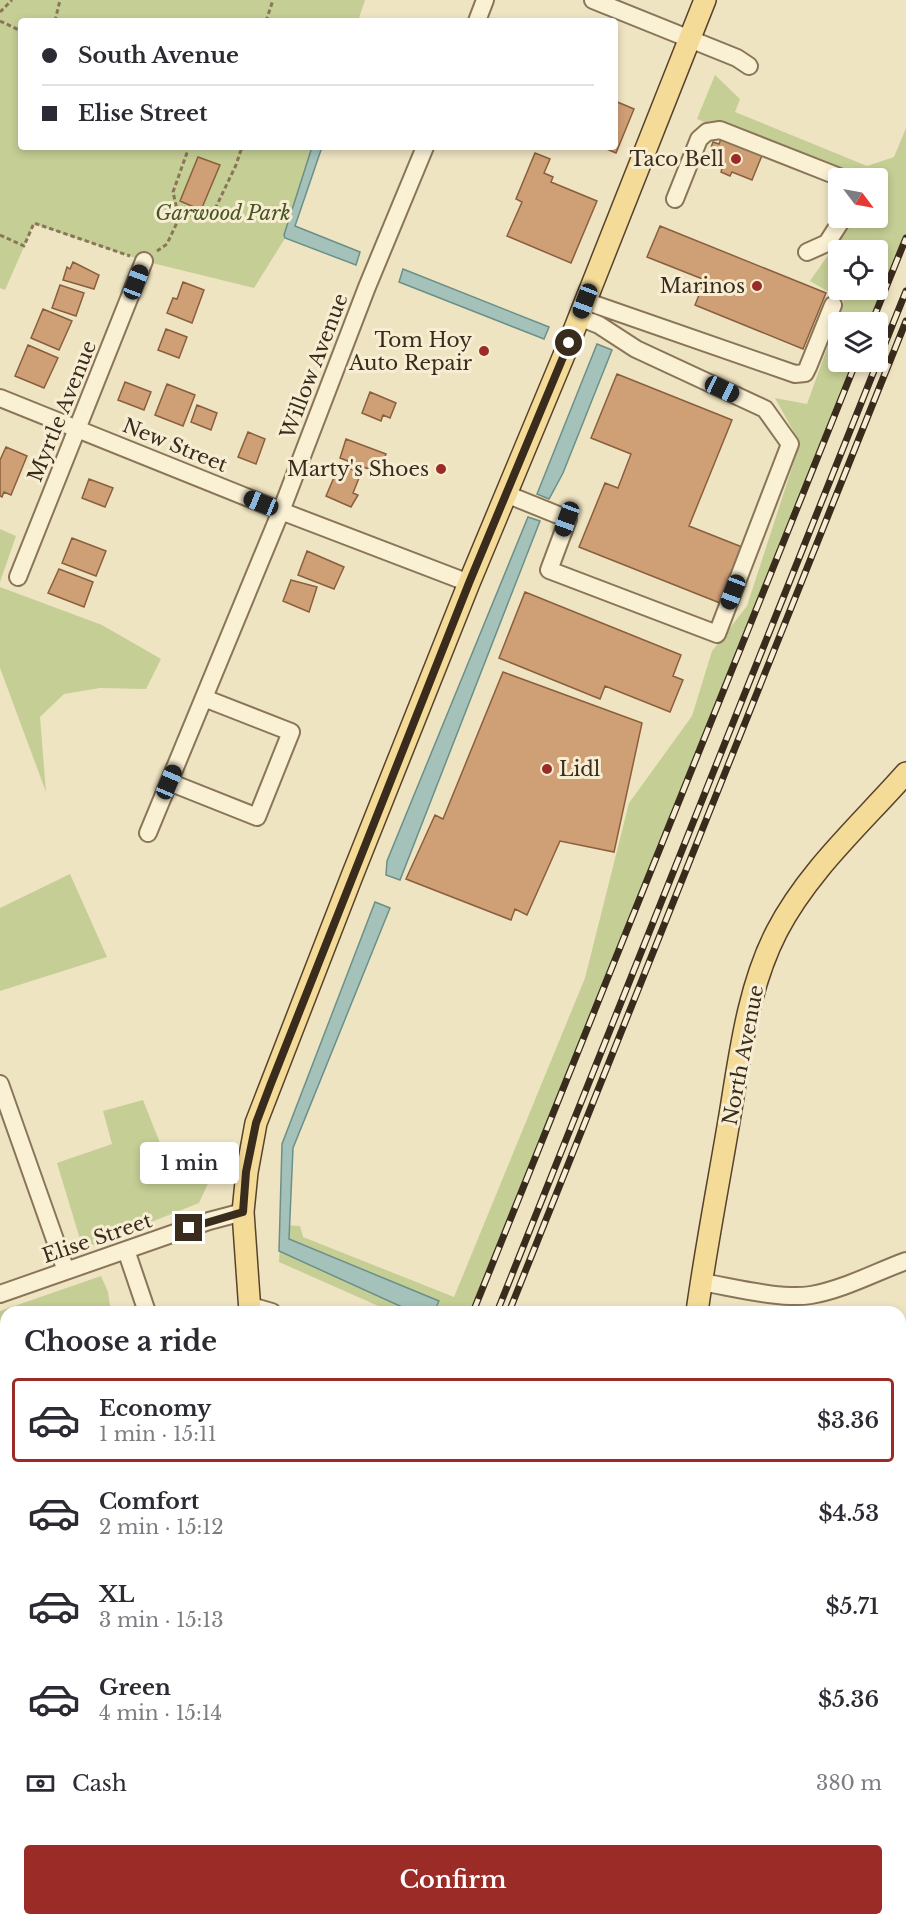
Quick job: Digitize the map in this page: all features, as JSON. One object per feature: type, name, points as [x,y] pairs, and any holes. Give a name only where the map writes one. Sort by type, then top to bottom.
[{"type":"main road","points":[[251,1306],[243,1212],[246,1172],[256,1123],[469,583],[582,309],[705,0]]},
{"type":"main road","name":"North Avenue","points":[[697,1306],[744,1032],[759,974],[776,932],[796,899],[822,865],[906,773]]},
{"type":"street","points":[[478,18],[485,0]]},
{"type":"street","points":[[592,0],[737,58],[749,66]]},
{"type":"street","points":[[675,199],[699,139],[707,132],[720,130],[828,172]]},
{"type":"street","name":"Willow Avenue","points":[[148,833],[281,511],[367,287],[424,150]]},
{"type":"street","points":[[807,252],[827,243],[837,228]]},
{"type":"street","name":"Myrtle Avenue","points":[[18,577],[144,261]]},
{"type":"street","points":[[582,309],[795,374],[805,373],[833,305]]},
{"type":"street","points":[[506,494],[567,519],[549,570],[717,634],[790,444],[765,409],[636,348],[599,325],[582,309]]},
{"type":"street","name":"New Street","points":[[0,398],[281,511],[469,583]]},
{"type":"street","points":[[169,782],[257,817],[291,732],[204,698]]},
{"type":"street","points":[[0,1084],[66,1271]]},
{"type":"street","name":"Elise Street","points":[[0,1294],[209,1221],[243,1212]]},
{"type":"street","points":[[126,1250],[145,1306]]},
{"type":"street","points":[[701,1282],[785,1296],[810,1295],[825,1292],[906,1261]]},
{"type":"path","points":[[0,12],[12,0]]},
{"type":"path","points":[[56,18],[60,0]]},
{"type":"path","points":[[268,18],[273,0]]},
{"type":"path","points":[[0,21],[18,30]]},
{"type":"path","points":[[0,235],[24,246],[34,224],[144,261],[167,244],[179,218],[173,192],[188,150]]},
{"type":"path","points":[[179,218],[215,209],[241,150]]},
{"type":"green space","name":"Garwood Park","points":[[0,0],[365,0],[359,18],[18,18],[18,150],[316,150],[289,232],[254,288],[144,261],[34,224],[5,290],[0,288]]},
{"type":"green space","points":[[715,75],[740,99],[735,112],[867,166],[894,157],[906,128],[906,236],[888,280],[888,240],[839,240],[847,228],[888,228],[888,168],[828,168],[828,172],[697,119]]},
{"type":"green space","points":[[828,255],[828,292],[810,281]]},
{"type":"green space","points":[[842,300],[880,300],[875,312],[840,312],[844,301]]},
{"type":"green space","points":[[828,346],[828,372],[852,372],[475,1306],[378,1306],[279,1262],[281,1225],[300,1226],[303,1237],[454,1297],[585,978],[629,803],[692,716],[712,651],[747,606],[800,443],[775,398],[807,404]]},
{"type":"green space","points":[[0,529],[16,536],[0,582]]},
{"type":"green space","points":[[0,587],[102,625],[161,659],[146,689],[100,688],[64,694],[40,717],[46,792],[0,668]]},
{"type":"green space","points":[[70,874],[107,957],[0,991],[0,908]]},
{"type":"green space","points":[[143,1100],[175,1181],[201,1173],[211,1177],[199,1203],[83,1249],[57,1163],[112,1144],[103,1111]]},
{"type":"green space","points":[[101,1276],[108,1292],[110,1306],[14,1306]]},
{"type":"water","points":[[311,150],[321,150],[295,226],[360,252],[356,265],[285,238],[284,235]]},
{"type":"water","points":[[403,269],[549,327],[544,339],[399,282]]},
{"type":"water","points":[[597,344],[612,350],[563,473],[549,499],[537,494]]},
{"type":"water","points":[[528,517],[540,521],[400,880],[386,875],[387,861]]},
{"type":"water","points":[[375,902],[390,908],[293,1148],[289,1239],[439,1301],[437,1306],[400,1306],[279,1251],[282,1144]]},
{"type":"building","points":[[618,102],[634,109],[618,148]]},
{"type":"building","name":"Taco Bell","points":[[722,136],[763,153],[752,180],[732,172],[730,176],[721,172],[722,169],[710,164],[714,155],[709,153],[713,142],[719,144]]},
{"type":"building","points":[[535,153],[550,159],[544,173],[553,177],[551,182],[597,201],[571,263],[507,236],[522,202],[516,199]]},
{"type":"building","points":[[198,157],[220,165],[201,210],[180,201]]},
{"type":"building","name":"Marinos","points":[[660,226],[826,293],[803,349],[695,305],[705,280],[647,257]]},
{"type":"building","points":[[73,262],[99,275],[94,289],[63,280],[67,267],[70,269]]},
{"type":"building","points":[[183,282],[204,290],[192,323],[167,313],[173,298],[177,299]]},
{"type":"building","points":[[60,285],[84,293],[76,316],[52,308]]},
{"type":"building","points":[[43,309],[72,321],[59,350],[31,338]]},
{"type":"building","points":[[166,329],[187,337],[179,358],[158,350]]},
{"type":"building","points":[[28,345],[58,358],[44,388],[15,376]]},
{"type":"building","points":[[617,374],[732,420],[689,526],[742,547],[738,556],[744,558],[720,603],[579,547],[605,483],[618,488],[631,454],[591,438]]},
{"type":"building","points":[[125,382],[151,392],[144,410],[118,400]]},
{"type":"building","points":[[167,384],[195,395],[183,426],[155,415]]},
{"type":"building","points":[[370,392],[396,403],[390,418],[383,415],[381,421],[362,413]]},
{"type":"building","points":[[197,405],[217,413],[211,430],[191,422]]},
{"type":"building","points":[[248,432],[265,439],[256,464],[238,457]]},
{"type":"building","points":[[346,439],[386,454],[379,473],[340,458]]},
{"type":"building","points":[[6,447],[27,456],[11,495],[4,492],[2,497],[0,496],[0,460]]},
{"type":"building","points":[[343,466],[361,473],[353,493],[358,495],[351,507],[326,496],[335,475],[338,476]]},
{"type":"building","points":[[89,479],[113,488],[105,507],[82,498]]},
{"type":"building","points":[[72,538],[106,551],[96,576],[62,563]]},
{"type":"building","points":[[307,551],[344,567],[334,589],[298,575]]},
{"type":"building","points":[[59,569],[93,582],[84,607],[48,593]]},
{"type":"building","points":[[291,580],[317,587],[309,612],[283,601]]},
{"type":"building","points":[[525,592],[681,655],[673,676],[683,680],[670,712],[605,686],[600,699],[499,658]]},
{"type":"building","name":"Lidl","points":[[503,672],[642,723],[614,852],[560,841],[527,915],[515,909],[511,920],[406,879],[435,815],[443,819]]},
{"type":"railway","points":[[876,312],[906,238]]},
{"type":"railway","points":[[499,1306],[906,291]]},
{"type":"railway","points":[[511,1306],[906,321]]},
{"type":"railway","points":[[475,1306],[852,372]]},
{"type":"place","name":"Taco Bell","points":[[736,159]]},
{"type":"place","name":"Marinos","points":[[757,286]]},
{"type":"place","name":"Tom Hoy Auto Repair","points":[[484,351]]},
{"type":"place","name":"Marty's Shoes","points":[[441,469]]},
{"type":"place","name":"Lidl","points":[[547,769]]},
{"type":"route","points":[[189,1228],[243,1212],[246,1172],[256,1123],[469,583],[569,343]]}]
